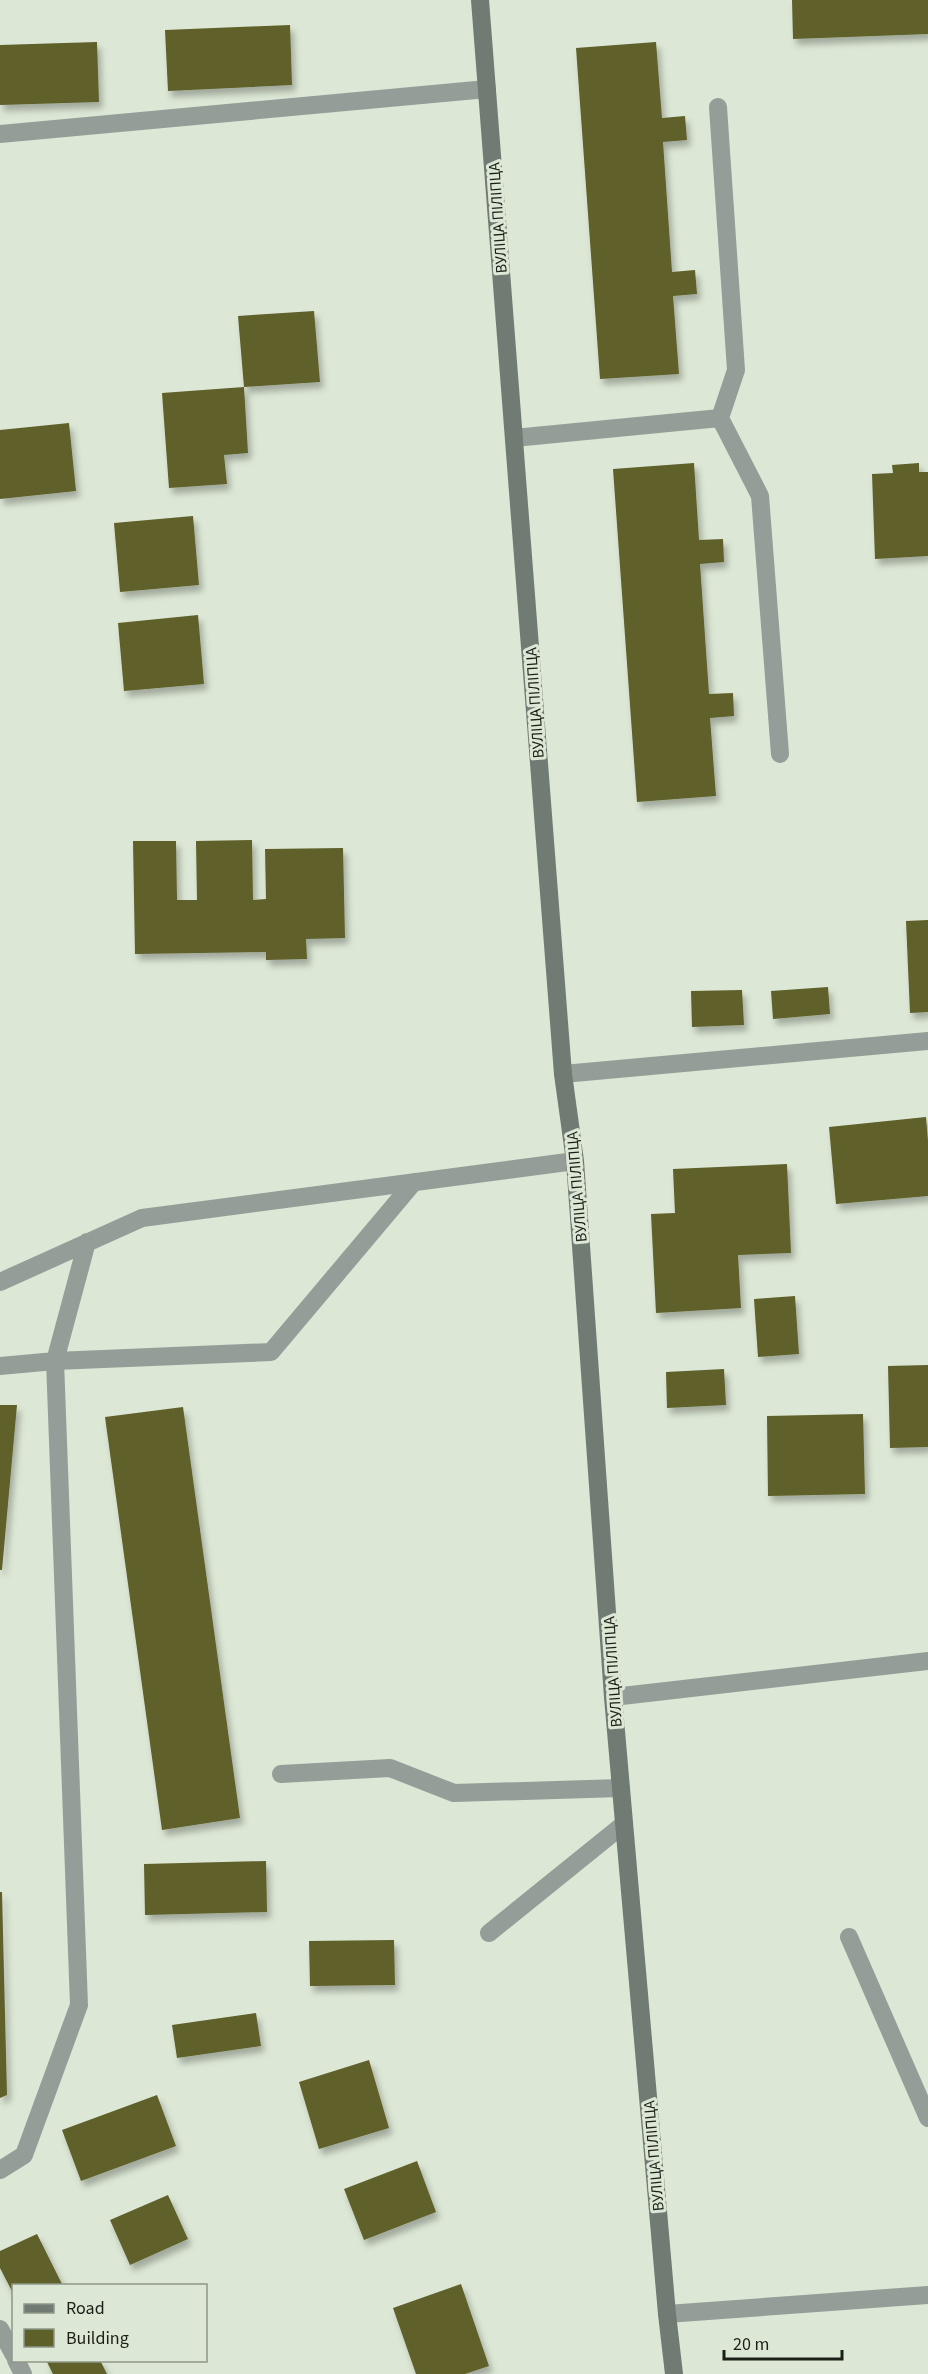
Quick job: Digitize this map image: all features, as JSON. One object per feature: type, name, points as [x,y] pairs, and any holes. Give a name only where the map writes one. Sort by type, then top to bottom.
[{"type":"street","name":"ВУЛІЦА ПІЛІПЦА","points":[[480,0],[563,1074],[575,1161],[621,1788],[674,2374]]},
{"type":"street","points":[[0,134],[486,89]]},
{"type":"street","points":[[718,107],[736,370],[720,418],[760,496],[780,754]]},
{"type":"street","points":[[514,438],[720,418]]},
{"type":"street","points":[[563,1074],[928,1041]]},
{"type":"street","points":[[0,1282],[142,1218],[575,1161]]},
{"type":"street","points":[[0,1366],[55,1361],[271,1352],[414,1182]]},
{"type":"street","points":[[0,2170],[24,2155],[79,2005],[55,1361],[87,1242]]},
{"type":"street","points":[[614,1697],[928,1661]]},
{"type":"street","points":[[281,1774],[390,1768],[454,1793],[621,1788]]},
{"type":"street","points":[[489,1933],[624,1824]]},
{"type":"street","points":[[849,1937],[928,2118]]},
{"type":"street","points":[[667,2314],[928,2295]]},
{"type":"street","points":[[0,2329],[12,2351]]},
{"type":"building","points":[[792,0],[928,0],[928,34],[793,39]]},
{"type":"building","points":[[290,25],[292,85],[168,91],[165,30]]},
{"type":"building","points":[[97,42],[99,102],[0,105],[0,45]]},
{"type":"building","points":[[656,42],[662,118],[685,116],[687,140],[663,142],[672,272],[695,270],[697,294],[673,296],[679,374],[600,379],[576,48]]},
{"type":"building","points":[[314,311],[320,382],[244,387],[238,316]]},
{"type":"building","points":[[244,387],[248,453],[224,455],[227,484],[169,488],[162,393]]},
{"type":"building","points":[[69,423],[76,491],[0,499],[0,430]]},
{"type":"building","points":[[694,463],[699,540],[723,539],[724,562],[700,564],[709,694],[733,693],[734,716],[710,718],[716,796],[637,802],[613,469]]},
{"type":"building","points":[[919,463],[919,472],[928,472],[928,556],[875,559],[872,474],[893,473],[892,465]]},
{"type":"building","points":[[193,516],[199,585],[120,592],[114,523]]},
{"type":"building","points":[[198,615],[204,684],[124,691],[118,623]]},
{"type":"building","points":[[252,840],[253,900],[266,899],[265,849],[343,848],[345,938],[306,939],[307,959],[266,960],[266,952],[135,954],[133,841],[176,841],[177,900],[197,900],[196,841]]},
{"type":"building","points":[[928,920],[928,1012],[910,1013],[906,921]]},
{"type":"building","points":[[828,987],[830,1014],[773,1019],[771,991]]},
{"type":"building","points":[[742,990],[744,1025],[692,1027],[691,991]]},
{"type":"building","points":[[926,1117],[928,1196],[836,1204],[829,1127]]},
{"type":"building","points":[[787,1164],[791,1253],[738,1255],[741,1308],[656,1313],[651,1214],[675,1213],[673,1169]]},
{"type":"building","points":[[795,1296],[799,1354],[758,1357],[754,1299]]},
{"type":"building","points":[[928,1365],[928,1447],[890,1448],[888,1366]]},
{"type":"building","points":[[724,1369],[726,1405],[667,1408],[666,1372]]},
{"type":"building","points":[[0,1405],[17,1405],[2,1570],[0,1570]]},
{"type":"building","points":[[183,1407],[240,1818],[162,1830],[105,1417]]},
{"type":"building","points":[[863,1414],[865,1494],[768,1496],[767,1416]]},
{"type":"building","points":[[266,1861],[267,1912],[145,1915],[144,1864]]},
{"type":"building","points":[[0,1892],[2,1892],[7,2095],[0,2098]]},
{"type":"building","points":[[394,1940],[395,1985],[310,1986],[309,1941]]},
{"type":"building","points":[[256,2013],[261,2046],[177,2058],[172,2025]]},
{"type":"building","points":[[369,2060],[389,2128],[319,2149],[299,2082]]},
{"type":"building","points":[[157,2095],[176,2146],[81,2181],[62,2130]]},
{"type":"building","points":[[417,2161],[436,2212],[364,2240],[344,2189]]},
{"type":"building","points":[[168,2195],[188,2239],[130,2265],[110,2220]]},
{"type":"building","points":[[37,2234],[62,2284],[12,2284],[12,2291],[0,2268],[0,2251]]},
{"type":"building","points":[[461,2284],[489,2366],[465,2374],[416,2374],[393,2308]]},
{"type":"building","points":[[47,2362],[101,2362],[107,2374],[53,2374]]}]
